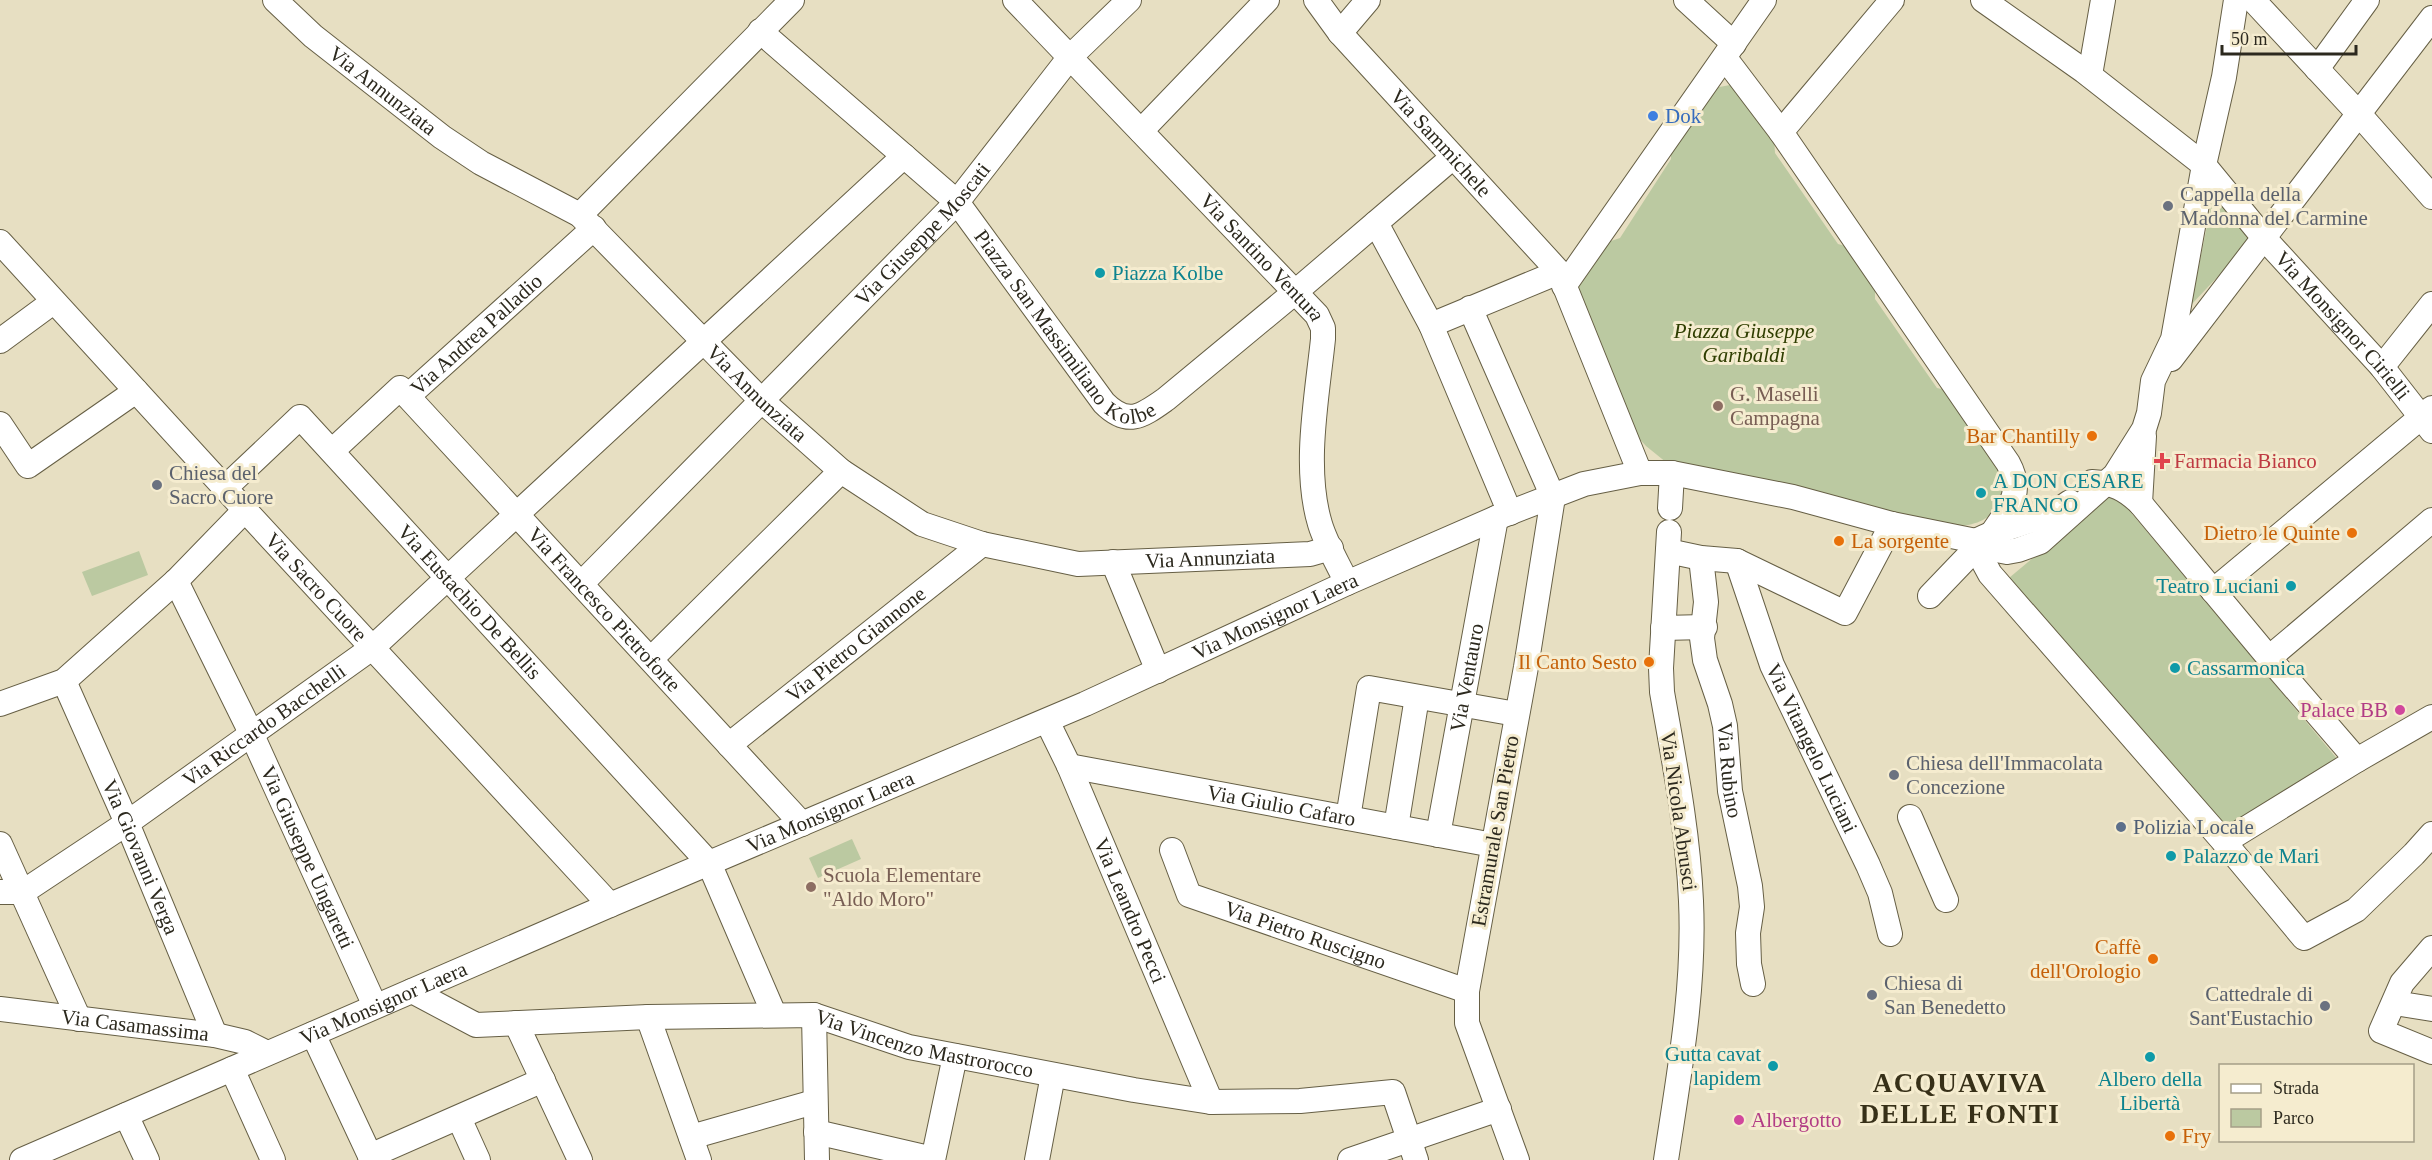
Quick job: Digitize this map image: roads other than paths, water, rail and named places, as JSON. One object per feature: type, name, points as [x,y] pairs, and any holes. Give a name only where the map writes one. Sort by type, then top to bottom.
[{"type":"street","name":"Via Annunziata","points":[[275,0],[312,36],[442,137],[481,163],[587,221],[762,401],[841,471],[922,524],[982,544],[1078,564],[1310,554],[1331,548]]},
{"type":"street","name":"Via Andrea Palladio","points":[[332,451],[400,388],[408,396],[587,221],[760,31],[792,0]]},
{"type":"street","name":"Via Santino Ventura","points":[[1016,0],[1317,315],[1323,328],[1313,426],[1314,502],[1320,526],[1347,583]]},
{"type":"street","name":"Via Giuseppe Moscati","points":[[581,584],[957,202],[1070,57],[1129,0]]},
{"type":"street","points":[[1141,131],[1268,0]]},
{"type":"street","name":"Via Sammichele","points":[[1316,0],[1340,33],[1562,279]]},
{"type":"street","points":[[1340,33],[1368,0]]},
{"type":"street","points":[[1686,0],[1730,51],[1780,132],[1989,432],[2016,476],[2017,487],[2005,514],[1930,596]]},
{"type":"street","points":[[1431,325],[1470,308],[1562,279],[1730,51],[1764,0]]},
{"type":"street","points":[[1780,132],[1892,0]]},
{"type":"street","name":"Via Monsignor Cirielli","points":[[1983,0],[2090,75],[2204,165],[2264,238],[2428,419]]},
{"type":"street","points":[[2090,75],[2103,0]]},
{"type":"street","points":[[2100,482],[2108,462],[2153,381],[2173,339],[2204,165],[2224,77],[2235,0]]},
{"type":"street","points":[[2253,0],[2432,197]]},
{"type":"street","points":[[2317,69],[2367,0]]},
{"type":"street","points":[[1562,279],[1640,473],[1672,473],[1793,497],[1892,524],[1982,540],[2053,513],[2100,482],[2126,459],[2144,429],[2149,413],[2153,381],[2432,18]]},
{"type":"street","points":[[760,31],[957,202]]},
{"type":"street","name":"Via Riccardo Bacchelli","points":[[11,892],[127,823],[372,648],[904,156]]},
{"type":"street","points":[[1294,293],[1453,157]]},
{"type":"street","name":"Piazza San Massimiliano Kolbe","points":[[957,202],[1104,403],[1114,413],[1128,418],[1145,414],[1166,399],[1294,293]]},
{"type":"street","points":[[1376,223],[1431,325],[1503,516]]},
{"type":"street","name":"Via Sacro Cuore","points":[[0,242],[610,905]]},
{"type":"street","points":[[0,341],[53,302]]},
{"type":"street","points":[[2382,367],[2432,304]]},
{"type":"street","points":[[1470,308],[1553,496]]},
{"type":"street","points":[[0,424],[28,466],[136,391]]},
{"type":"street","name":"Via Francesco Pietroforte","points":[[408,396],[802,824]]},
{"type":"street","name":"Via Eustachio De Bellis","points":[[225,488],[300,417],[449,576],[709,863],[774,1014]]},
{"type":"street","points":[[2213,591],[2428,419]]},
{"type":"street","points":[[2140,503],[2144,429]]},
{"type":"street","points":[[651,659],[841,471]]},
{"type":"street","name":"Via Monsignor Laera","points":[[22,1160],[610,905],[1047,720],[1347,583],[1503,516],[1584,484],[1640,473]]},
{"type":"street","points":[[1670,508],[1672,473]]},
{"type":"street","points":[[2100,482],[2127,491],[2140,503],[2357,760]]},
{"type":"street","name":"Estramurale San Pietro","points":[[1517,1160],[1467,1023],[1467,991],[1553,496]]},
{"type":"street","points":[[0,704],[64,681],[176,581],[245,510]]},
{"type":"street","name":"Via Ventauro","points":[[1438,835],[1462,705],[1503,516]]},
{"type":"street","points":[[2269,658],[2432,520]]},
{"type":"street","points":[[1701,558],[1737,561],[1845,613],[1892,524]]},
{"type":"street","points":[[1982,540],[1990,574],[2224,842],[2304,938],[2356,910],[2432,834]]},
{"type":"street","name":"Via Nicola Abrusci","points":[[1666,1160],[1689,987],[1691,903],[1687,846],[1662,692],[1668,542],[1701,558]]},
{"type":"street","name":"Via Pietro Giannone","points":[[729,745],[982,544]]},
{"type":"street","name":"Via Rubino","points":[[1701,558],[1706,602],[1702,638],[1705,660],[1725,726],[1730,791],[1750,886],[1752,907],[1748,933],[1754,984]]},
{"type":"street","name":"Via Vitangelo Luciani","points":[[1737,561],[1772,665],[1868,865],[1880,893],[1890,934]]},
{"type":"street","points":[[1113,562],[1158,671]]},
{"type":"street","name":"Via Giuseppe Ungaretti","points":[[176,581],[252,735],[375,1006]]},
{"type":"street","points":[[1664,628],[1705,627]]},
{"type":"street","name":"Via Giovanni Verga","points":[[64,681],[127,823],[215,1035]]},
{"type":"street","points":[[1348,818],[1369,688],[1516,714]]},
{"type":"street","points":[[1396,827],[1417,697]]},
{"type":"street","points":[[2224,842],[2432,717]]},
{"type":"street","name":"Via Leandro Pecci","points":[[1047,720],[1069,766],[1211,1102]]},
{"type":"street","name":"Via Giulio Cafaro","points":[[1069,766],[1493,845]]},
{"type":"street","points":[[1910,817],[1946,900]]},
{"type":"street","points":[[0,844],[11,892],[79,1019]]},
{"type":"street","name":"Via Pietro Ruscigno","points":[[1172,850],[1189,895],[1467,991]]},
{"type":"street","points":[[2432,948],[2422,972],[2402,983],[2381,1031],[2432,1052]]},
{"type":"street","name":"Via Vincenzo Mastrorocco","points":[[412,991],[476,1025],[648,1017],[814,1015],[909,1047],[1211,1102],[1300,1101],[1393,1092],[1412,1149]]},
{"type":"street","points":[[2395,1002],[2432,1009]]},
{"type":"street","name":"Via Casamassima","points":[[0,1008],[215,1035],[245,1042],[267,1053]]},
{"type":"street","points":[[814,1015],[817,1160]]},
{"type":"street","points":[[648,1017],[699,1160]]},
{"type":"street","points":[[516,1023],[580,1160]]},
{"type":"street","points":[[313,1034],[371,1158],[543,1080]]},
{"type":"street","points":[[816,1132],[933,1160],[955,1056]]},
{"type":"street","points":[[232,1069],[273,1160]]},
{"type":"street","points":[[1037,1160],[1053,1075]]},
{"type":"street","points":[[691,1137],[814,1102]]},
{"type":"street","points":[[1350,1160],[1412,1149],[1499,1109]]},
{"type":"street","points":[[126,1115],[147,1160]]},
{"type":"street","points":[[459,1118],[478,1160]]},
{"type":"place","name":"Dok","points":[[1653,116]]},
{"type":"place","name":"Cappella della Madonna del Carmine","points":[[2168,206]]},
{"type":"place","name":"Piazza Kolbe","points":[[1100,273]]},
{"type":"place","name":"G. Maselli Campagna","points":[[1718,406]]},
{"type":"place","name":"Bar Chantilly","points":[[2092,436]]},
{"type":"place","name":"Farmacia Bianco","points":[[2162,461]]},
{"type":"place","name":"Chiesa del Sacro Cuore","points":[[157,485]]},
{"type":"place","name":"A DON CESARE FRANCO","points":[[1981,493]]},
{"type":"place","name":"Dietro le Quinte","points":[[2352,533]]},
{"type":"place","name":"La sorgente","points":[[1839,541]]},
{"type":"place","name":"Teatro Luciani","points":[[2291,586]]},
{"type":"place","name":"Il Canto Sesto","points":[[1649,662]]},
{"type":"place","name":"Cassarmonica","points":[[2175,668]]},
{"type":"place","name":"Palace BB","points":[[2400,710]]},
{"type":"place","name":"Chiesa dell'Immacolata Concezione","points":[[1894,775]]},
{"type":"place","name":"Polizia Locale","points":[[2121,827]]},
{"type":"place","name":"Palazzo de Mari","points":[[2171,856]]},
{"type":"place","name":"Scuola Elementare \"Aldo Moro\"","points":[[811,887]]},
{"type":"place","name":"Caffè dell'Orologio","points":[[2153,959]]},
{"type":"place","name":"Chiesa di San Benedetto","points":[[1872,995]]},
{"type":"place","name":"Cattedrale di Sant'Eustachio","points":[[2325,1006]]},
{"type":"place","name":"Albero della Libertà","points":[[2150,1057]]},
{"type":"place","name":"Gutta cavat lapidem","points":[[1773,1066]]},
{"type":"place","name":"Albergotto","points":[[1739,1120]]},
{"type":"place","name":"Fry","points":[[2170,1136]]},
{"type":"district","name":"ACQUAVIVA DELLE FONTI","points":[[1960,1098]]},
{"type":"park label","name":"Piazza Giuseppe Garibaldi","points":[[1744,343]]}]
